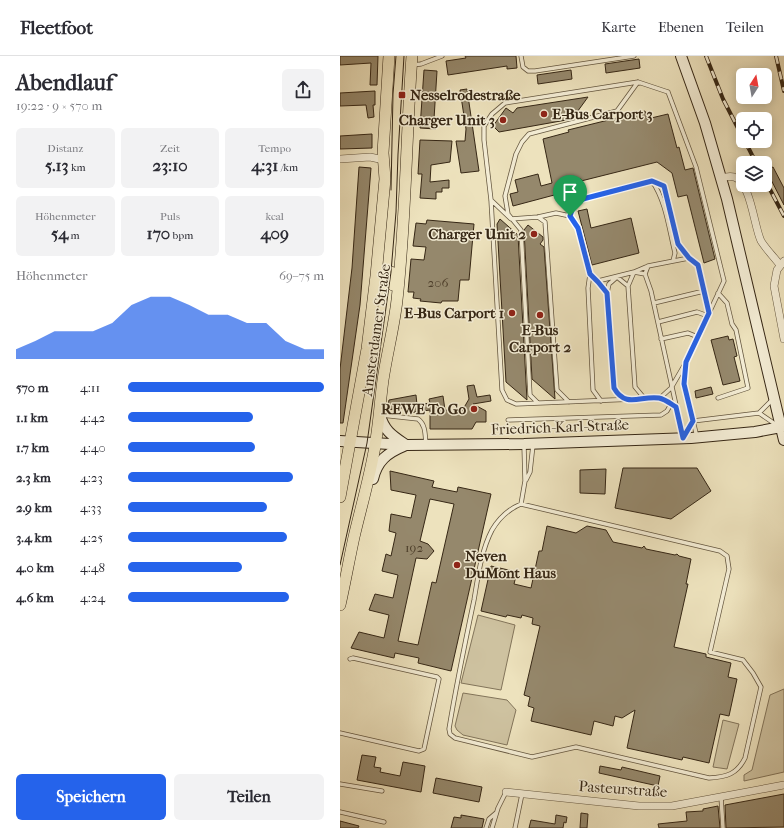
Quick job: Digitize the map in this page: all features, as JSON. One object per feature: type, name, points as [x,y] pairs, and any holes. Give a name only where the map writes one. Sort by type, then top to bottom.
[{"type":"main road","name":"Amsterdamer Straße","points":[[340,497],[345,442],[367,349],[376,276],[385,179],[383,153],[388,56]]},
{"type":"main road","points":[[681,56],[722,178],[783,425],[784,440]]},
{"type":"main road","name":"Amsterdamer Straße","points":[[340,605],[343,584],[375,444],[380,415],[383,381],[397,301],[404,222],[407,124],[412,60]]},
{"type":"main road","points":[[376,276],[383,271],[393,273],[393,293],[397,301]]},
{"type":"main road","points":[[362,502],[368,496],[377,465],[386,455],[406,445],[389,433],[382,424],[380,415]]},
{"type":"main road","name":"Friedrich-Karl-Straße","points":[[345,442],[406,445],[528,444],[683,438],[755,432],[783,425]]},
{"type":"street","points":[[340,159],[370,157],[384,160]]},
{"type":"street","points":[[722,178],[732,176],[743,184],[749,199],[761,241],[782,263],[775,277],[774,286],[784,339]]},
{"type":"street","name":"Pasteurstraße","points":[[506,792],[639,806],[672,806],[784,785]]},
{"type":"lane","points":[[412,60],[421,64],[442,56]]},
{"type":"lane","points":[[521,56],[523,67],[528,71],[535,72],[634,56]]},
{"type":"lane","points":[[668,92],[638,82],[504,103],[492,114],[484,126],[484,140],[491,200],[502,390],[507,400],[516,404],[660,398],[676,407]]},
{"type":"lane","points":[[511,219],[508,214],[505,196],[516,154],[522,142],[529,134],[617,111],[638,82],[668,92]]},
{"type":"lane","points":[[660,398],[671,388],[686,362],[724,280],[696,168],[668,92]]},
{"type":"lane","points":[[570,216],[575,201],[652,181],[664,186],[678,244],[689,258],[698,265],[708,314]]},
{"type":"lane","points":[[652,181],[659,190],[662,200],[675,253],[673,261]]},
{"type":"lane","points":[[491,200],[520,230],[530,395],[538,403]]},
{"type":"lane","points":[[511,219],[538,217],[556,213],[570,216],[578,228],[590,274],[588,288],[593,390],[601,401]]},
{"type":"lane","points":[[538,217],[545,222],[557,390],[569,402]]},
{"type":"lane","points":[[598,282],[634,272],[648,266],[689,258]]},
{"type":"lane","points":[[648,266],[645,274],[654,303],[671,388],[683,438]]},
{"type":"lane","points":[[634,272],[645,274]]},
{"type":"lane","points":[[634,272],[628,286],[635,387],[645,399]]},
{"type":"lane","points":[[590,274],[607,293]]},
{"type":"lane","points":[[617,277],[628,286]]},
{"type":"lane","points":[[617,277],[609,284],[607,293],[614,388],[618,395],[625,400]]},
{"type":"lane","points":[[654,303],[704,291]]},
{"type":"lane","points":[[718,293],[727,303],[732,324],[736,330],[748,388],[718,398]]},
{"type":"lane","points":[[658,322],[697,312],[708,314]]},
{"type":"lane","points":[[661,339],[688,333],[698,337]]},
{"type":"lane","points":[[686,362],[684,384],[697,437]]},
{"type":"lane","points":[[759,413],[775,396]]},
{"type":"lane","points":[[508,420],[661,415],[667,411],[671,404]]},
{"type":"lane","points":[[693,421],[759,413],[783,425]]},
{"type":"lane","points":[[380,415],[418,419],[422,422],[425,428],[426,445]]},
{"type":"lane","points":[[683,438],[693,421]]},
{"type":"lane","points":[[525,481],[530,472],[528,444]]},
{"type":"lane","points":[[521,504],[525,481],[528,444]]},
{"type":"lane","points":[[521,504],[720,551],[727,556],[729,569],[710,652],[743,660],[753,673],[761,688],[745,758],[740,768],[724,777],[709,778],[576,747],[532,757],[455,738],[450,734],[449,729],[456,685],[483,557],[492,530],[511,508],[521,504]]},
{"type":"lane","points":[[340,733],[418,751],[424,749],[439,679],[437,677],[353,658],[350,659]]},
{"type":"lane","points":[[340,784],[382,792]]},
{"type":"lane","points":[[492,828],[506,792]]},
{"type":"lane","points":[[515,828],[522,794]]},
{"type":"lane","points":[[721,797],[723,828]]},
{"type":"lane","points":[[340,812],[384,822]]},
{"type":"lane","points":[[486,828],[489,819],[497,813]]},
{"type":"shaded area","points":[[478,615],[515,625],[501,690],[461,683]]},
{"type":"shaded area","points":[[784,689],[784,772],[744,781],[744,775],[752,770],[770,695]]},
{"type":"shaded area","points":[[463,693],[507,700],[516,710],[507,745],[463,735],[457,730],[455,726]]},
{"type":"shaded area","points":[[723,720],[739,724],[727,769],[713,767]]},
{"type":"building","points":[[340,56],[378,56],[377,85],[370,85],[371,63],[340,65]]},
{"type":"building","points":[[465,56],[516,56],[517,68],[507,69],[507,66],[448,75],[446,61],[466,58]]},
{"type":"building","points":[[639,59],[640,68],[606,73],[605,64]]},
{"type":"building","points":[[424,70],[437,71],[434,119],[437,119],[436,129],[420,128]]},
{"type":"building","points":[[571,70],[572,79],[538,84],[537,75]]},
{"type":"building","points":[[467,89],[479,171],[461,173],[456,141],[465,141],[466,129],[460,90]]},
{"type":"building","points":[[375,91],[375,105],[373,105],[374,117],[368,118],[366,105],[340,106],[340,93]]},
{"type":"building","name":"E-Bus Carport 3","points":[[588,97],[572,119],[499,132],[493,126],[506,108],[513,113],[517,108]]},
{"type":"building","points":[[645,111],[647,119],[668,114],[677,148],[679,147],[685,170],[693,168],[715,259],[704,263],[687,195],[678,197],[672,173],[657,162],[581,181],[581,179],[556,185],[558,194],[513,206],[510,194],[518,192],[515,180],[538,174],[541,186],[552,183],[543,139],[569,132],[568,130]]},
{"type":"building","points":[[372,134],[372,148],[340,149],[340,136]]},
{"type":"building","points":[[420,140],[452,141],[450,162],[431,165],[430,182],[449,180],[449,188],[442,188],[442,192],[436,192],[436,199],[420,198],[422,174],[418,174]]},
{"type":"building","points":[[359,167],[371,168],[360,305],[343,423],[340,423],[340,369],[352,268]]},
{"type":"building","points":[[772,167],[784,188],[784,205],[772,182]]},
{"type":"building","points":[[587,209],[591,228],[631,218],[639,253],[592,265],[578,211]]},
{"type":"building","name":"E-Bus Carport 1","points":[[500,219],[518,235],[527,400],[506,382],[497,224]]},
{"type":"building","points":[[427,220],[474,224],[469,280],[460,280],[458,301],[442,301],[441,303],[420,301],[421,299],[413,298],[414,292],[408,292],[411,259],[424,260],[426,247],[413,246],[416,223],[426,224]]},
{"type":"building","name":"E-Bus Carport 2","points":[[528,225],[543,237],[540,244],[544,247],[555,399],[532,379],[524,230]]},
{"type":"building","points":[[728,336],[729,340],[733,339],[737,356],[734,357],[740,381],[723,385],[711,340]]},
{"type":"building","points":[[474,385],[477,397],[490,395],[491,401],[473,404],[486,411],[486,422],[476,422],[472,429],[430,429],[430,410],[409,413],[408,407],[387,410],[389,400],[416,395],[417,405],[430,403],[429,399],[443,396],[445,410],[462,411],[469,399],[467,386]]},
{"type":"building","points":[[711,387],[713,394],[696,398],[695,391]]},
{"type":"building","points":[[623,468],[697,468],[711,491],[671,519],[615,508]]},
{"type":"building","points":[[606,469],[605,494],[580,493],[580,470]]},
{"type":"building","name":"Neven DuMont Haus","points":[[390,471],[434,481],[432,487],[457,492],[458,487],[491,494],[451,671],[418,663],[419,658],[395,653],[394,658],[351,648],[359,632],[384,638],[389,615],[369,610],[375,594],[393,598],[398,575],[382,571],[386,554],[391,556],[396,533],[389,531],[391,514],[411,518],[416,495],[391,490]],"holes":[[[430,499],[454,504],[436,583],[432,582],[418,645],[398,641],[416,558],[427,559],[434,551],[428,544],[420,541]]]},
{"type":"building","points":[[547,526],[576,533],[587,526],[606,530],[613,542],[642,548],[644,546],[646,549],[675,555],[677,554],[679,556],[691,559],[686,584],[688,584],[674,647],[706,654],[706,657],[731,663],[728,677],[737,679],[729,716],[720,714],[709,763],[683,757],[682,760],[627,748],[635,710],[622,718],[615,716],[613,726],[594,721],[591,735],[531,721],[534,708],[528,706],[530,697],[524,695],[540,626],[532,624],[533,618],[522,615],[521,618],[507,615],[506,617],[481,611],[491,566],[517,572],[514,584],[531,588],[539,551],[542,551]]},
{"type":"building","points":[[362,755],[376,757],[374,767],[381,768],[380,772],[400,776],[403,762],[425,766],[421,792],[357,780]]},
{"type":"building","points":[[600,766],[621,770],[622,767],[660,776],[658,786],[599,773]]},
{"type":"building","points":[[436,778],[482,787],[479,802],[433,793]]},
{"type":"building","points":[[784,794],[784,827],[726,828],[725,805]]},
{"type":"building","points":[[718,806],[720,828],[659,828],[658,824],[687,821],[686,812],[703,811],[703,809]]},
{"type":"building","points":[[581,813],[588,814],[587,828],[580,828]]},
{"type":"building","points":[[461,815],[484,819],[482,828],[451,828],[454,817],[461,818]]},
{"type":"building","points":[[556,815],[567,817],[563,828],[529,828],[531,820],[555,824]]},
{"type":"building","points":[[340,821],[359,826],[358,828],[340,828]]},
{"type":"tram line","points":[[391,190],[393,94],[396,56]]},
{"type":"tram line","points":[[340,565],[367,443],[391,272],[396,212],[404,56]]},
{"type":"railway","points":[[706,56],[723,99],[736,124]]},
{"type":"railway","points":[[776,56],[784,91]]},
{"type":"railway","points":[[748,148],[752,156]]},
{"type":"railway","points":[[771,192],[784,216]]},
{"type":"place","name":"Nesselrodestraße","points":[[402,95]]},
{"type":"place","name":"E-Bus Carport 3","points":[[544,114]]},
{"type":"place","name":"Charger Unit 3","points":[[503,120]]},
{"type":"place","name":"Charger Unit 2","points":[[534,234]]},
{"type":"place","name":"E-Bus Carport 1","points":[[512,313]]},
{"type":"place","name":"E-Bus Carport 2","points":[[540,315]]},
{"type":"place","name":"REWE To Go","points":[[474,409]]},
{"type":"place","name":"Neven DuMont Haus","points":[[457,565]]},
{"type":"route","points":[[652,181],[664,186],[678,244],[689,258],[698,265],[709,313],[686,362],[684,384],[693,421],[683,438],[676,407],[660,398],[625,400],[618,395],[614,388],[607,293],[590,274],[578,228],[570,216],[575,201],[652,181]]}]
